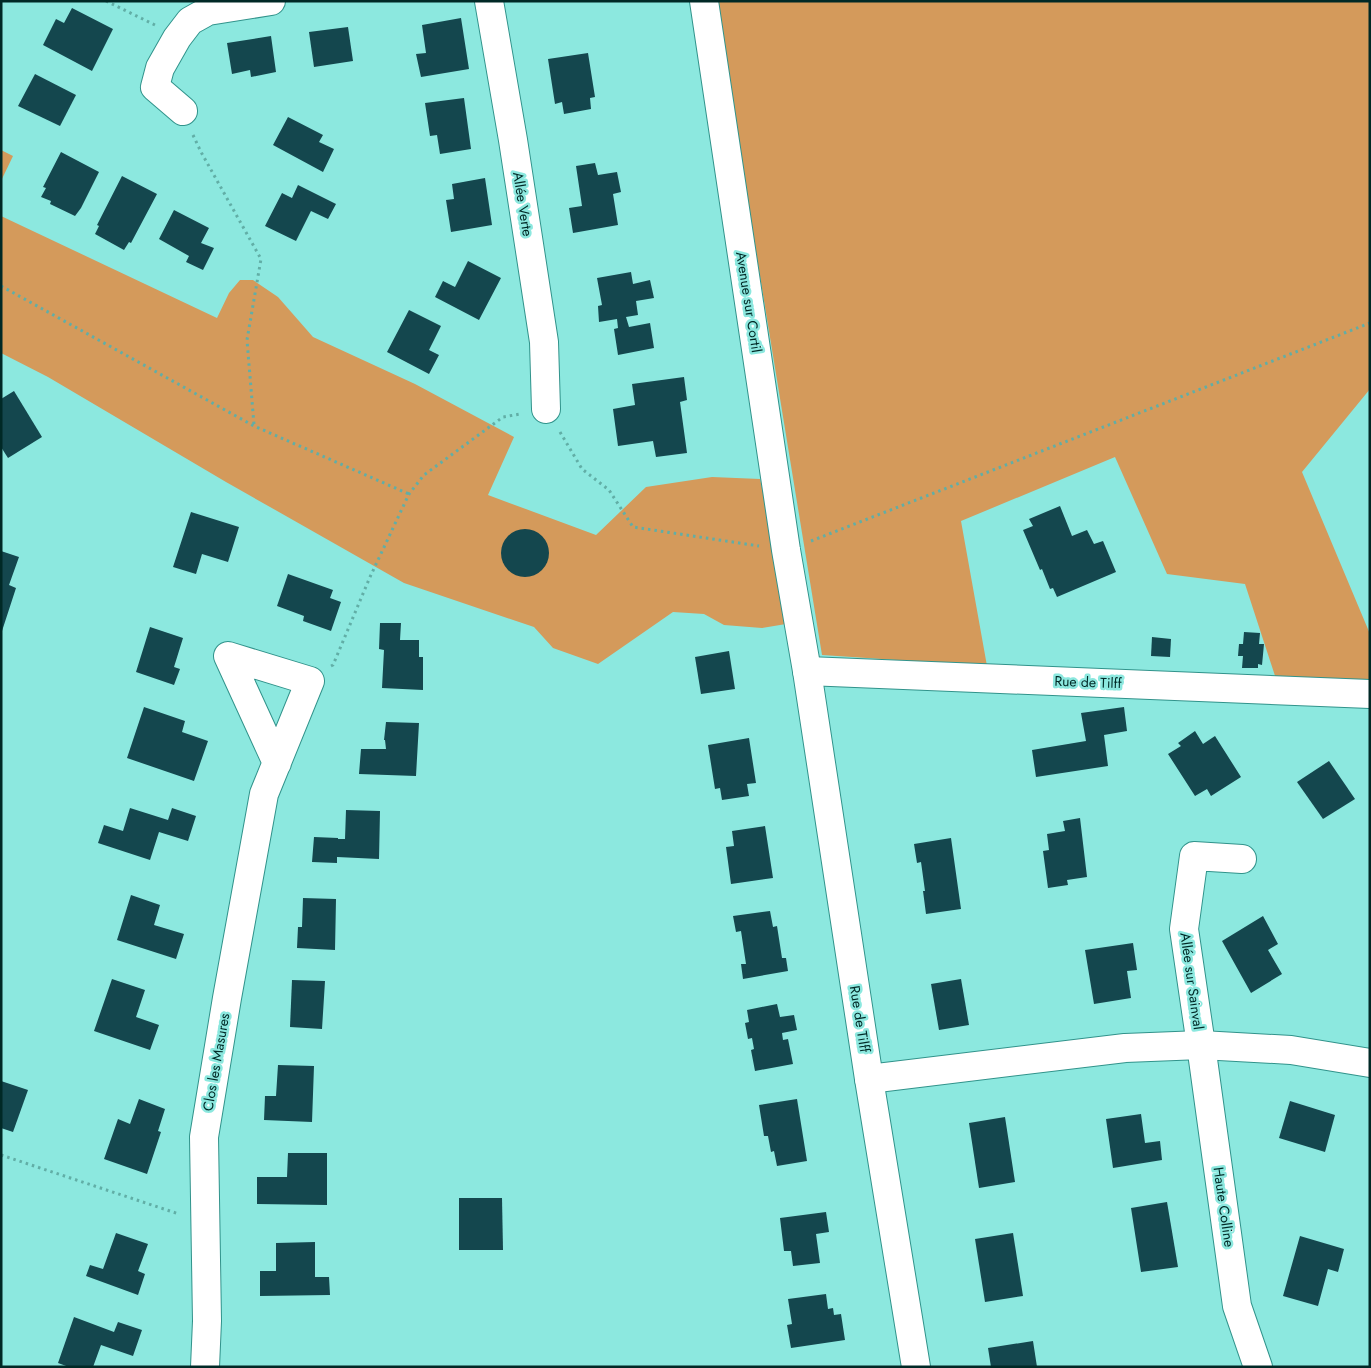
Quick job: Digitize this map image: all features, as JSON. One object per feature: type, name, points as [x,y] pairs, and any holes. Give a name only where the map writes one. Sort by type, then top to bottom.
[{"type":"street","points":[[183,111],[155,87],[160,68],[177,38],[190,21],[208,11],[271,1]]},
{"type":"street","name":"Allée Verte","points":[[489,1],[513,140],[544,342],[546,409]]},
{"type":"street","name":"Avenue sur Cortil","points":[[704,1],[795,603]]},
{"type":"street","name":"Rue de Tilff","points":[[795,603],[916,1367]]},
{"type":"street","points":[[277,763],[228,656],[310,681]]},
{"type":"street","name":"Rue de Tilff","points":[[807,670],[1370,694]]},
{"type":"street","name":"Clos les Masures","points":[[205,1367],[207,1321],[204,1137],[207,1113],[264,794],[310,681]]},
{"type":"street","name":"Allée sur Sainval","points":[[1242,859],[1194,856],[1184,929],[1202,1045],[1291,1050],[1370,1063]]},
{"type":"street","points":[[869,1079],[1125,1048],[1202,1045]]},
{"type":"street","name":"Haute Colline","points":[[1202,1045],[1237,1306],[1258,1367]]},
{"type":"path","points":[[106,1],[163,29],[177,38]]},
{"type":"path","points":[[183,111],[201,152],[261,259],[247,340],[254,426]]},
{"type":"path","points":[[1,286],[254,426],[409,494]]},
{"type":"path","points":[[310,681],[333,665],[370,577],[409,494],[424,475],[503,417],[546,409],[582,469],[609,490],[633,527],[786,550],[1370,323]]},
{"type":"path","points":[[1,1155],[205,1223]]},
{"type":"shaded area","points":[[715,1],[1370,1],[1370,389],[1302,472],[1370,634],[1370,679],[1277,682],[1245,584],[1167,574],[1115,457],[961,521],[987,666],[822,655]]},
{"type":"shaded area","points":[[1,150],[13,156],[1,181]]},
{"type":"shaded area","points":[[1,216],[217,318],[229,293],[240,280],[253,280],[278,297],[313,337],[415,384],[514,437],[488,495],[596,535],[646,487],[712,477],[760,479],[792,623],[762,628],[724,625],[704,614],[673,612],[598,664],[553,648],[534,627],[404,583],[226,482],[48,377],[1,353]]},
{"type":"building","points":[[72,8],[113,29],[92,71],[43,45],[56,19],[64,23]]},
{"type":"building","points":[[461,18],[469,69],[421,77],[416,54],[426,53],[422,25]]},
{"type":"building","points":[[348,27],[353,61],[314,67],[309,32]]},
{"type":"building","points":[[271,36],[276,72],[251,77],[250,70],[232,74],[227,43]]},
{"type":"building","points":[[588,53],[595,97],[590,98],[591,109],[564,114],[562,102],[555,104],[548,59]]},
{"type":"building","points":[[35,74],[76,95],[60,126],[18,106]]},
{"type":"building","points":[[464,98],[471,149],[440,154],[437,135],[430,136],[425,103]]},
{"type":"building","points":[[288,117],[323,135],[319,142],[334,149],[323,172],[273,145]]},
{"type":"building","points":[[61,152],[99,172],[75,216],[50,204],[51,201],[41,197],[46,188],[43,187]]},
{"type":"building","points":[[595,163],[598,175],[617,172],[621,192],[613,194],[618,225],[573,233],[569,208],[582,206],[576,166]]},
{"type":"building","points":[[122,176],[157,194],[131,243],[129,242],[124,250],[95,234],[99,226],[97,225]]},
{"type":"building","points":[[485,178],[492,225],[451,232],[446,200],[454,199],[452,184]]},
{"type":"building","points":[[298,185],[336,204],[328,219],[311,211],[296,241],[265,226],[282,193],[292,198]]},
{"type":"building","points":[[174,210],[209,228],[201,243],[214,248],[203,270],[186,262],[189,256],[159,239]]},
{"type":"building","points":[[468,261],[501,278],[479,320],[435,297],[443,281],[455,287]]},
{"type":"building","points":[[631,272],[633,284],[650,280],[654,298],[636,301],[638,315],[626,317],[629,327],[650,323],[654,348],[618,355],[614,329],[618,328],[617,319],[599,322],[598,306],[602,305],[597,278]]},
{"type":"building","points":[[409,310],[441,326],[429,350],[439,355],[429,374],[387,352]]},
{"type":"building","points":[[684,377],[687,400],[680,402],[687,453],[656,457],[653,441],[618,446],[613,409],[635,405],[632,384]]},
{"type":"building","points":[[14,391],[42,437],[8,458],[1,447],[1,399]]},
{"type":"building","points":[[1060,506],[1072,536],[1087,530],[1094,544],[1103,541],[1116,572],[1057,597],[1053,588],[1050,589],[1042,569],[1040,570],[1023,530],[1033,526],[1029,519]]},
{"type":"building","points":[[191,512],[239,527],[228,562],[202,554],[196,574],[173,567]]},
{"type":"building","points":[[525,529],[534,531],[542,536],[547,544],[549,553],[547,562],[542,570],[534,575],[525,577],[516,575],[508,570],[503,562],[501,553],[503,544],[508,536],[516,531]]},
{"type":"building","points":[[1,551],[19,557],[9,585],[16,588],[2,631]]},
{"type":"building","points":[[288,574],[333,590],[330,598],[341,602],[331,631],[303,621],[304,616],[277,606]]},
{"type":"building","points":[[380,623],[401,623],[400,640],[419,640],[419,657],[423,657],[423,690],[382,688],[384,650],[379,649]]},
{"type":"building","points":[[150,627],[183,638],[174,667],[180,669],[174,685],[136,672]]},
{"type":"building","points":[[1244,632],[1260,633],[1259,644],[1264,644],[1262,665],[1258,664],[1258,668],[1242,668],[1243,656],[1238,656],[1239,644],[1243,644]]},
{"type":"building","points":[[1152,637],[1171,639],[1170,657],[1151,656]]},
{"type":"building","points":[[729,651],[735,689],[701,694],[695,657]]},
{"type":"building","points":[[144,707],[185,721],[182,732],[208,741],[194,781],[127,758]]},
{"type":"building","points":[[1124,707],[1127,731],[1104,735],[1108,766],[1036,777],[1032,750],[1086,741],[1081,713]]},
{"type":"building","points":[[386,722],[419,723],[416,776],[359,774],[361,749],[386,749],[384,740]]},
{"type":"building","points":[[1195,731],[1203,744],[1215,736],[1241,777],[1211,796],[1207,789],[1195,796],[1168,754],[1181,746],[1178,743]]},
{"type":"building","points":[[749,738],[756,783],[747,784],[749,796],[722,800],[720,788],[715,789],[708,745]]},
{"type":"building","points":[[1329,761],[1355,799],[1323,819],[1297,782]]},
{"type":"building","points":[[130,808],[168,820],[172,808],[196,816],[188,841],[159,832],[150,860],[98,843],[104,825],[123,831]]},
{"type":"building","points":[[346,810],[380,811],[379,859],[337,857],[337,863],[312,862],[314,837],[345,839]]},
{"type":"building","points":[[1080,818],[1087,877],[1067,880],[1068,885],[1048,888],[1043,851],[1049,850],[1047,834],[1065,831],[1063,821]]},
{"type":"building","points":[[765,826],[773,878],[731,884],[726,847],[734,846],[732,831]]},
{"type":"building","points":[[951,838],[961,909],[926,914],[921,862],[917,863],[914,844]]},
{"type":"building","points":[[131,895],[160,905],[154,925],[184,934],[176,959],[117,940]]},
{"type":"building","points":[[303,898],[336,899],[335,950],[297,948],[298,927],[302,927]]},
{"type":"building","points":[[770,911],[773,927],[777,926],[782,958],[786,958],[788,971],[743,979],[741,964],[746,964],[741,931],[736,932],[733,916]]},
{"type":"building","points":[[1263,916],[1278,944],[1268,950],[1282,974],[1251,993],[1222,941]]},
{"type":"building","points":[[1133,943],[1137,970],[1127,971],[1131,998],[1094,1004],[1085,950]]},
{"type":"building","points":[[112,979],[145,990],[136,1017],[159,1025],[150,1050],[94,1031]]},
{"type":"building","points":[[961,979],[969,1025],[939,1030],[931,984]]},
{"type":"building","points":[[292,980],[325,981],[322,1029],[290,1027]]},
{"type":"building","points":[[777,1004],[780,1017],[794,1015],[797,1030],[782,1033],[783,1040],[788,1039],[793,1064],[755,1071],[751,1050],[754,1049],[752,1038],[748,1039],[745,1023],[749,1022],[747,1010]]},
{"type":"building","points":[[278,1065],[314,1066],[312,1122],[264,1120],[265,1096],[276,1096]]},
{"type":"building","points":[[1,1081],[28,1090],[13,1132],[1,1128]]},
{"type":"building","points":[[139,1099],[165,1109],[158,1131],[161,1132],[147,1174],[104,1159],[118,1119],[130,1124]]},
{"type":"building","points":[[797,1099],[807,1161],[777,1166],[774,1151],[771,1152],[768,1136],[764,1136],[759,1105]]},
{"type":"building","points":[[1290,1101],[1335,1115],[1325,1152],[1279,1138]]},
{"type":"building","points":[[1141,1114],[1145,1143],[1160,1141],[1162,1160],[1113,1168],[1106,1119]]},
{"type":"building","points":[[1005,1117],[1015,1182],[979,1188],[969,1123]]},
{"type":"building","points":[[288,1153],[327,1153],[327,1205],[257,1204],[257,1177],[287,1177]]},
{"type":"building","points":[[459,1198],[502,1198],[503,1250],[459,1250]]},
{"type":"building","points":[[1167,1202],[1178,1267],[1141,1272],[1131,1208]]},
{"type":"building","points":[[826,1212],[829,1232],[816,1234],[820,1263],[793,1266],[791,1251],[784,1251],[780,1218]]},
{"type":"building","points":[[116,1233],[148,1244],[138,1271],[145,1274],[138,1295],[86,1276],[90,1265],[103,1269]]},
{"type":"building","points":[[1013,1233],[1023,1296],[985,1302],[975,1239]]},
{"type":"building","points":[[1300,1236],[1344,1249],[1338,1272],[1328,1269],[1318,1306],[1283,1296]]},
{"type":"building","points":[[315,1242],[315,1277],[329,1277],[330,1295],[260,1296],[260,1271],[276,1271],[276,1243]]},
{"type":"building","points":[[826,1294],[828,1309],[833,1308],[834,1315],[841,1314],[845,1340],[791,1348],[787,1325],[792,1324],[788,1299]]},
{"type":"building","points":[[74,1317],[114,1332],[118,1322],[142,1330],[133,1356],[101,1345],[93,1367],[69,1367],[58,1363]]},
{"type":"building","points":[[1033,1341],[1037,1367],[991,1367],[988,1348]]}]
